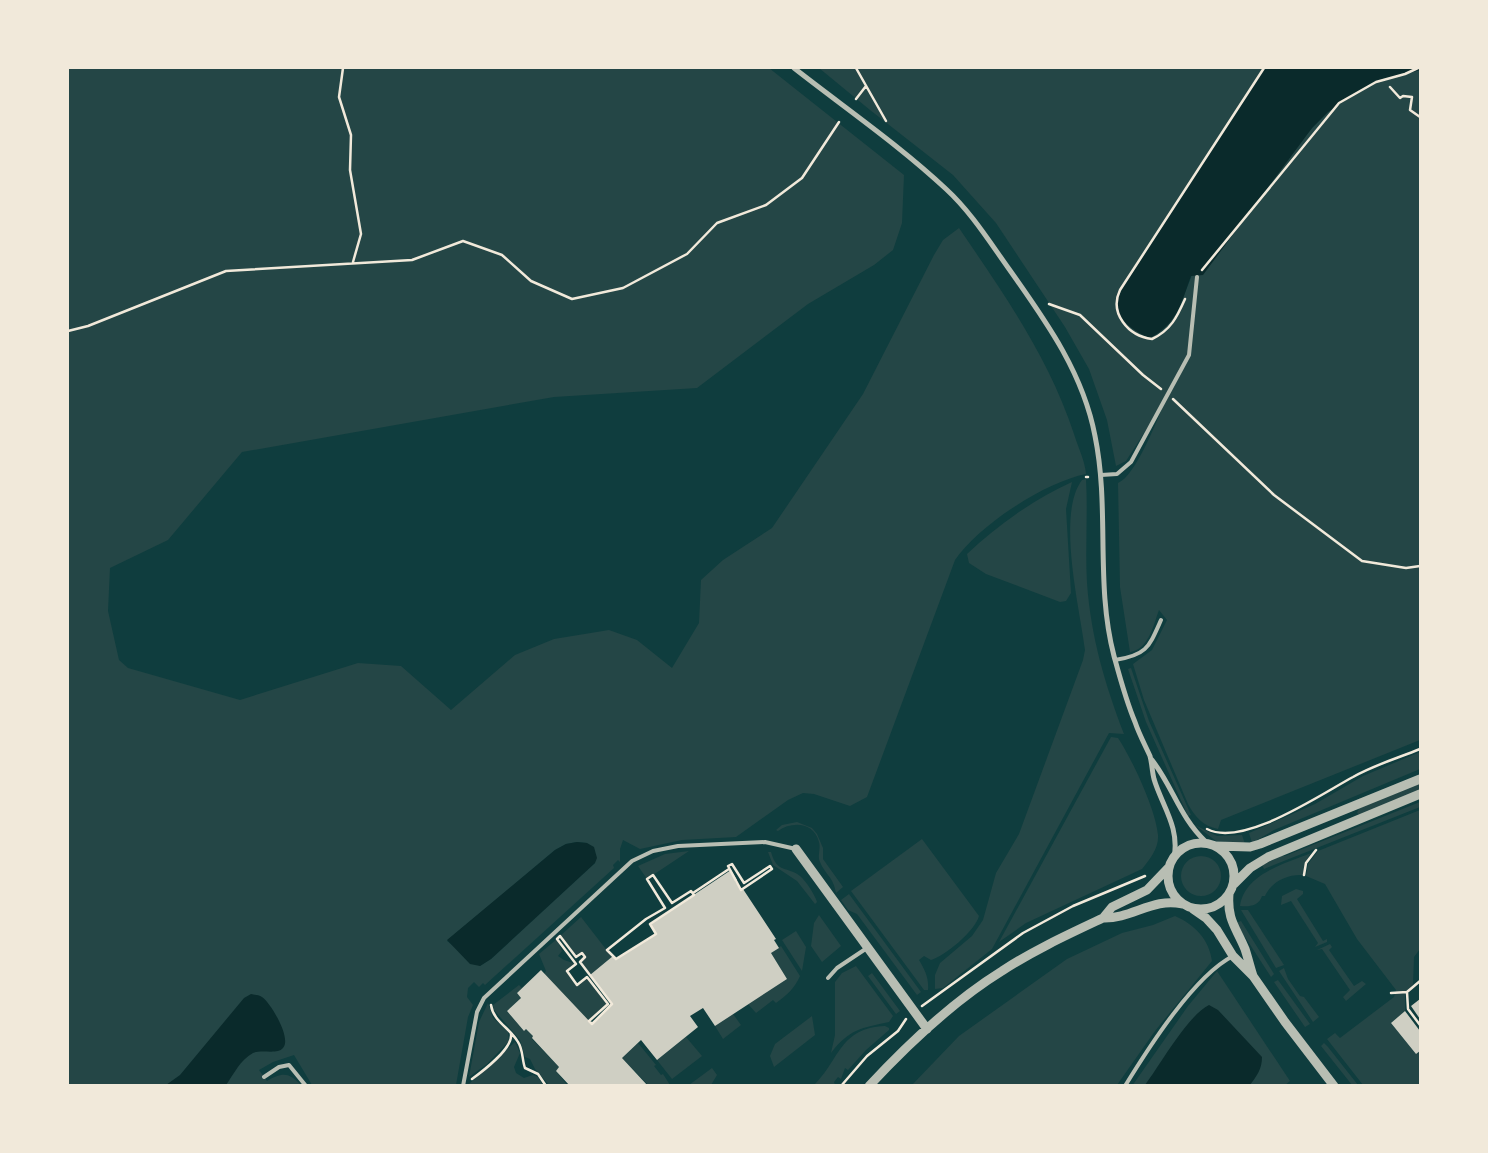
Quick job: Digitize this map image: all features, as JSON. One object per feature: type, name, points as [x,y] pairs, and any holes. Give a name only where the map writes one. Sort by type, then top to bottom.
[{"type":"street","points":[[794,68],[938,183],[979,226],[1033,304],[1069,362],[1091,417],[1101,475],[1104,595],[1116,660],[1134,722],[1150,758],[1154,780],[1174,826],[1176,848],[1174,858]]},
{"type":"street","points":[[1150,758],[1164,775],[1186,820],[1206,842],[1216,846],[1250,846],[1260,844],[1420,779]]},
{"type":"street","points":[[1253,976],[1245,949],[1231,922],[1228,909],[1229,894],[1234,884],[1250,868],[1268,857],[1420,794]]},
{"type":"street","points":[[869,1086],[927,1029],[1001,972],[1030,954],[1103,918],[1112,907],[1147,890],[1185,847],[1206,842]]},
{"type":"street","points":[[1216,846],[1229,859],[1233,867],[1234,884]]},
{"type":"street","points":[[796,849],[927,1029]]},
{"type":"street","points":[[1169,867],[1168,883],[1174,895],[1182,904]]},
{"type":"street","points":[[1193,909],[1215,906],[1229,894]]},
{"type":"street","points":[[1103,918],[1117,918],[1163,902],[1182,904],[1206,918],[1217,930],[1233,956],[1253,976],[1285,1022],[1334,1086]]},
{"type":"lane","points":[[1101,475],[1117,474],[1131,462],[1189,355],[1197,277]]},
{"type":"lane","points":[[1116,660],[1132,658],[1147,649],[1161,620]]},
{"type":"lane","points":[[462,1086],[477,1012],[484,998],[632,861],[653,852],[678,846],[764,842],[796,849]]},
{"type":"lane","points":[[828,978],[837,968],[868,947]]},
{"type":"lane","points":[[1125,1086],[1185,1001],[1218,965],[1233,956]]},
{"type":"lane","points":[[264,1077],[279,1067],[289,1065],[306,1086]]},
{"type":"path","points":[[343,68],[339,97],[351,135],[350,170],[361,234],[353,262]]},
{"type":"path","points":[[856,68],[886,121]]},
{"type":"path","points":[[1186,298],[1174,323],[1164,333],[1152,339],[1135,334],[1119,316],[1115,307],[1120,290],[1264,68]]},
{"type":"path","points":[[1197,277],[1339,103],[1376,82],[1418,68]]},
{"type":"path","points":[[856,99],[866,86]]},
{"type":"path","points":[[1390,87],[1400,98],[1403,96],[1412,98],[1410,110],[1420,116]]},
{"type":"path","points":[[68,331],[88,326],[226,271],[412,260],[463,241],[502,255],[531,281],[572,298],[623,288],[687,254],[716,223],[766,206],[802,178],[838,122]]},
{"type":"path","points":[[1049,304],[1080,315],[1143,375],[1169,395],[1274,495],[1362,561],[1406,568],[1420,566]]},
{"type":"path","points":[[1206,828],[1222,833],[1250,829],[1309,803],[1355,776],[1420,749]]},
{"type":"path","points":[[1304,875],[1306,863],[1316,849]]},
{"type":"path","points":[[693,893],[691,890],[672,903],[653,875],[647,879],[665,908],[646,918],[607,950],[612,957],[616,960],[656,934],[650,924],[729,868],[728,866],[732,864],[744,883],[770,866],[772,869],[741,890],[729,868]]},
{"type":"path","points":[[942,994],[1023,933],[1073,906],[1147,875]]},
{"type":"path","points":[[560,936],[576,957],[582,952],[586,957],[580,962],[612,1004],[592,1024],[589,1021],[608,1004],[587,977],[577,984],[572,978],[567,971],[576,964],[557,939],[560,936]]},
{"type":"path","points":[[1391,993],[1407,992],[1420,981]]},
{"type":"path","points":[[1407,992],[1408,1009],[1420,1025]]},
{"type":"path","points":[[491,1009],[496,1018],[511,1033],[521,1047],[525,1068],[538,1074],[546,1086]]},
{"type":"path","points":[[475,1076],[509,1045],[512,1038],[511,1033]]},
{"type":"path","points":[[841,1086],[867,1056],[893,1034]]},
{"type":"shaded area","points":[[68,68],[769,68],[904,175],[902,223],[893,250],[874,265],[808,304],[697,388],[554,397],[242,452],[168,540],[110,568],[108,611],[119,660],[128,668],[240,700],[358,663],[401,666],[451,710],[515,655],[554,639],[609,630],[637,640],[672,668],[699,623],[701,580],[723,560],[772,528],[863,394],[943,240],[959,228],[1009,302],[1052,379],[1083,459],[1086,474],[1052,486],[1014,507],[980,533],[955,560],[867,797],[850,806],[814,794],[803,793],[788,800],[736,837],[682,840],[640,849],[623,840],[620,849],[620,862],[618,860],[613,865],[614,868],[485,985],[483,983],[479,987],[474,982],[468,988],[467,997],[473,1005],[468,1017],[456,1085],[312,1085],[294,1055],[273,1062],[259,1070],[267,1081],[277,1076],[285,1075],[293,1078],[301,1085],[68,1085]],"holes":[[[587,843],[595,863],[491,959],[480,966],[447,941],[555,850],[566,844]]]},
{"type":"shaded area","points":[[819,68],[1265,68],[1124,286],[1117,301],[1176,316],[1192,275],[1312,128],[1328,112],[1370,84],[1420,70],[1420,740],[1221,820],[1218,829],[1208,826],[1197,817],[1188,804],[1144,700],[1133,664],[1152,650],[1167,620],[1159,610],[1146,642],[1130,652],[1120,587],[1118,483],[1132,470],[1139,458],[1166,399],[1126,461],[1116,466],[1107,420],[1089,369],[1065,327],[996,223],[953,175]]},
{"type":"shaded area","points":[[1265,68],[1420,68],[1420,70],[1370,84],[1328,112],[1312,128],[1203,275],[1191,276],[1181,304],[1173,319],[1167,326],[1150,338],[1144,336],[1122,319],[1117,308],[1119,295]]},
{"type":"shaded area","points":[[1086,479],[1086,570],[1089,603],[1095,642],[1105,679],[1124,734],[1109,733],[992,949],[943,988],[935,989],[935,975],[940,963],[972,936],[983,920],[996,873],[1019,834],[1083,660],[1085,650],[1075,587],[1070,538],[1074,495],[1082,480]]},
{"type":"shaded area","points":[[1072,482],[1066,509],[1071,593],[1066,601],[1060,602],[986,574],[969,563],[967,554],[991,533],[1030,505]]},
{"type":"shaded area","points":[[1131,668],[1149,721],[1191,815],[1188,816],[1146,722],[1128,669]]},
{"type":"shaded area","points":[[1111,737],[1118,738],[1124,747],[1153,812],[1158,840],[1153,853],[1142,869],[1026,923],[999,942]]},
{"type":"shaded area","points":[[1420,752],[1420,769],[1274,830],[1252,843],[1249,833],[1315,804],[1363,776]]},
{"type":"shaded area","points":[[1420,783],[1420,791],[1360,815],[1357,813],[1359,808]]},
{"type":"shaded area","points":[[1420,802],[1420,807],[1264,869],[1262,865],[1279,856],[1285,856]]},
{"type":"shaded area","points":[[1420,810],[1420,949],[1414,957],[1413,984],[1405,995],[1405,1011],[1391,1023],[1416,1054],[1420,1051],[1420,1085],[1363,1085],[1327,1039],[1335,1033],[1340,1038],[1394,997],[1396,990],[1357,939],[1325,884],[1306,876],[1308,864],[1318,851]]},
{"type":"shaded area","points":[[797,822],[812,828],[817,834],[823,848],[823,859],[843,887],[836,893],[831,879],[820,862],[819,842],[812,830],[802,825],[796,825],[776,830],[782,825]]},
{"type":"shaded area","points":[[1195,825],[1217,836],[1242,835],[1245,844],[1216,841]]},
{"type":"shaded area","points":[[922,839],[979,916],[972,929],[944,954],[931,960],[924,956],[919,960],[926,974],[928,990],[924,990],[851,891]]},
{"type":"shaded area","points":[[587,843],[594,847],[597,858],[595,863],[491,959],[480,966],[470,964],[447,940],[555,850],[566,844]]},
{"type":"shaded area","points":[[689,851],[647,879],[638,866],[665,854]]},
{"type":"shaded area","points":[[768,852],[771,852],[776,864],[783,869],[796,873],[802,878],[817,902],[815,904],[797,881],[773,865]]},
{"type":"shaded area","points":[[1311,853],[1306,861],[1303,875],[1291,876],[1280,880],[1256,904],[1240,906],[1243,895],[1258,878],[1278,866]]},
{"type":"shaded area","points":[[1197,856],[1205,856],[1212,859],[1218,865],[1221,876],[1218,887],[1212,893],[1205,896],[1197,896],[1190,893],[1184,887],[1181,880],[1181,872],[1184,865],[1190,859]]},
{"type":"shaded area","points":[[1296,889],[1303,891],[1303,894],[1297,899],[1323,941],[1327,939],[1327,942],[1315,947],[1318,943],[1291,901],[1281,905],[1282,896]]},
{"type":"shaded area","points":[[849,894],[921,992],[917,995],[857,914],[848,910],[841,900]]},
{"type":"shaded area","points":[[1241,910],[1248,910],[1284,965],[1276,968]]},
{"type":"shaded area","points":[[819,915],[841,946],[822,962],[811,946],[814,923]]},
{"type":"shaded area","points":[[1175,916],[1195,928],[1200,934],[1208,946],[1212,961],[1155,1031],[1117,1085],[912,1085],[959,1036],[1067,959],[1122,933],[1153,925]]},
{"type":"shaded area","points":[[581,917],[612,957],[590,975],[580,962],[585,957],[582,953],[576,957],[560,936]]},
{"type":"shaded area","points":[[1241,921],[1274,974],[1271,977],[1236,923]]},
{"type":"shaded area","points":[[796,931],[806,947],[802,971],[782,940]]},
{"type":"shaded area","points":[[557,939],[562,951],[558,956],[576,964],[567,971],[577,984],[587,977],[608,1004],[589,1021],[544,974],[546,971],[539,954]]},
{"type":"shaded area","points":[[1330,944],[1332,947],[1329,950],[1354,986],[1362,981],[1366,984],[1346,1001],[1343,997],[1350,990],[1322,949],[1317,950]]},
{"type":"shaded area","points":[[781,946],[800,976],[793,988],[783,998],[776,1003],[773,1000],[756,1013],[748,1004],[787,979],[771,953]]},
{"type":"shaded area","points":[[856,966],[893,1016],[889,1022],[864,1028],[850,1034],[831,1053],[835,1035],[835,982],[842,973]]},
{"type":"shaded area","points":[[1284,968],[1288,979],[1300,996],[1304,997],[1319,1017],[1313,1022],[1279,971]]},
{"type":"shaded area","points":[[1217,971],[1290,1081],[1284,1086],[1132,1086],[1188,1006]]},
{"type":"shaded area","points":[[872,973],[900,1011],[896,1014],[868,976]]},
{"type":"shaded area","points":[[1278,980],[1310,1024],[1305,1027],[1274,982]]},
{"type":"shaded area","points":[[519,985],[522,988],[517,993],[521,998],[507,1011],[523,1030],[526,1029],[533,1036],[532,1039],[559,1067],[556,1071],[568,1086],[549,1085],[535,1069],[530,1059],[525,1057],[520,1040],[494,1010],[493,1005]]},
{"type":"shaded area","points":[[251,994],[262,997],[275,1013],[285,1037],[283,1048],[277,1051],[257,1052],[248,1056],[226,1085],[166,1085],[180,1075],[244,998]]},
{"type":"shaded area","points":[[488,1003],[493,1018],[508,1032],[509,1041],[487,1064],[469,1077],[479,1022]]},
{"type":"shaded area","points":[[1209,1005],[1218,1010],[1262,1057],[1258,1072],[1249,1086],[1145,1085],[1183,1029],[1201,1010]]},
{"type":"shaded area","points":[[733,1014],[741,1025],[723,1039],[715,1026]]},
{"type":"shaded area","points":[[812,1016],[815,1035],[774,1067],[770,1056],[775,1044]]},
{"type":"shaded area","points":[[885,1026],[889,1030],[866,1050],[848,1070],[845,1068],[841,1079],[838,1077],[834,1082],[835,1085],[814,1085],[849,1039],[870,1028]]},
{"type":"shaded area","points":[[686,1037],[702,1056],[672,1079],[657,1060]]},
{"type":"shaded area","points":[[515,1042],[520,1053],[514,1067],[516,1073],[524,1078],[533,1075],[538,1077],[543,1085],[468,1085]]},
{"type":"shaded area","points":[[638,1043],[670,1085],[648,1085],[622,1058]]},
{"type":"shaded area","points":[[1324,1043],[1358,1085],[1352,1085],[1321,1046]]},
{"type":"shaded area","points":[[712,1068],[717,1075],[711,1085],[689,1085]]},
{"type":"building","points":[[731,870],[737,880],[735,881],[741,890],[743,889],[776,939],[774,940],[779,948],[771,953],[787,979],[715,1026],[703,1008],[690,1016],[698,1027],[657,1060],[641,1040],[622,1058],[648,1086],[570,1086],[556,1071],[559,1067],[532,1038],[533,1036],[526,1029],[524,1031],[507,1011],[521,998],[517,993],[541,970],[592,1024],[612,1004],[590,975],[613,956],[616,959],[656,934],[650,924]]},
{"type":"building","points":[[1420,999],[1420,1019],[1411,1006]]},
{"type":"building","points":[[1405,1011],[1420,1031],[1420,1051],[1416,1054],[1391,1023]]}]
